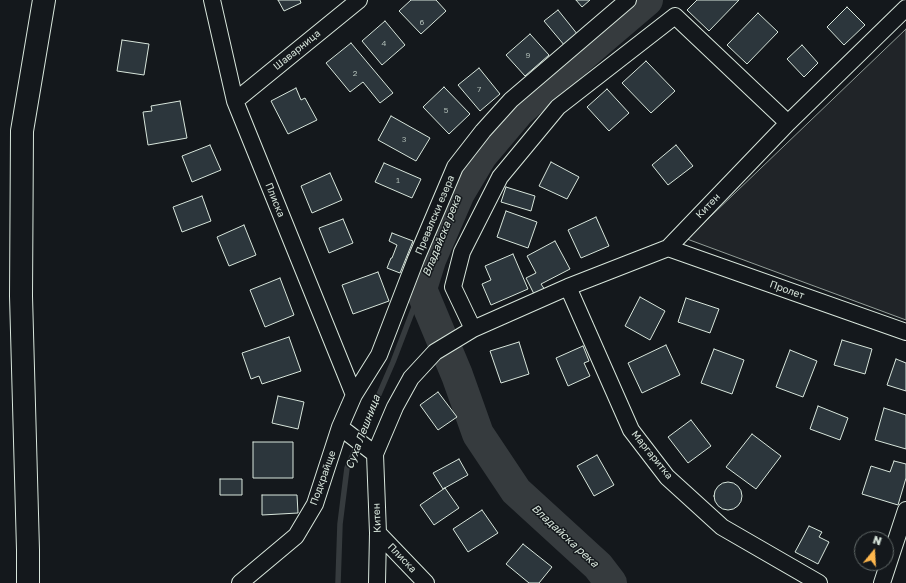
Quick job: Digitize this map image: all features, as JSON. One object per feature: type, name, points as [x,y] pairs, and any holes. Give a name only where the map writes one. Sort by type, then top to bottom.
[{"type":"highway","points":[[28,583],[21,296],[22,131],[44,0]]},
{"type":"street","name":"Плиска","points":[[212,0],[235,101],[354,395]]},
{"type":"street","name":"Шаварница","points":[[235,101],[359,0]]},
{"type":"street","name":"Превалски езера","points":[[354,395],[379,355],[416,259],[455,167],[483,131],[511,100],[628,0]]},
{"type":"street","name":"Китен","points":[[377,583],[378,533],[373,452],[395,406],[411,378],[435,352],[468,332],[568,287],[668,248],[788,124],[906,8]]},
{"type":"street","points":[[468,332],[453,287],[462,252],[500,177],[558,107],[675,16],[788,124]]},
{"type":"street","name":"Пролет","points":[[668,248],[906,332]]},
{"type":"street","name":"Маргаритка","points":[[568,287],[631,430],[667,476],[722,527],[819,583]]},
{"type":"street","name":"Подкрайще","points":[[240,583],[296,536],[315,504],[345,431],[354,395]]},
{"type":"street","points":[[345,431],[373,452]]},
{"type":"street","points":[[882,583],[906,510]]},
{"type":"street","name":"Плиска","points":[[378,533],[426,583]]},
{"type":"shaded area","points":[[906,29],[906,320],[687,239]]},
{"type":"building","points":[[278,0],[300,0],[301,3],[284,11]]},
{"type":"building","points":[[411,0],[436,0],[446,11],[421,34],[399,11]]},
{"type":"building","points":[[576,0],[590,0],[582,7]]},
{"type":"building","points":[[697,0],[739,0],[709,31],[687,10]]},
{"type":"building","points":[[847,7],[865,25],[844,45],[827,27]]},
{"type":"building","points":[[558,10],[578,35],[565,46],[544,21]]},
{"type":"building","points":[[758,13],[778,32],[747,64],[727,45]]},
{"type":"building","points":[[385,21],[405,45],[382,65],[362,41]]},
{"type":"building","points":[[530,34],[549,55],[525,76],[506,55]]},
{"type":"building","points":[[122,40],[149,44],[144,75],[117,71]]},
{"type":"building","points":[[351,43],[393,93],[380,103],[363,82],[350,92],[326,63]]},
{"type":"building","points":[[802,45],[818,63],[804,77],[787,59]]},
{"type":"building","points":[[646,61],[675,91],[651,113],[622,83]]},
{"type":"building","points":[[479,68],[500,94],[480,111],[458,85]]},
{"type":"building","points":[[444,87],[470,114],[449,134],[423,107]]},
{"type":"building","points":[[296,88],[301,100],[305,98],[317,120],[288,134],[271,101]]},
{"type":"building","points":[[607,89],[629,113],[609,131],[587,107]]},
{"type":"building","points":[[180,101],[187,138],[148,145],[143,112],[152,111],[151,106]]},
{"type":"building","points":[[391,116],[430,138],[416,161],[378,140]]},
{"type":"building","points":[[210,145],[221,170],[192,182],[182,156]]},
{"type":"building","points":[[676,145],[693,166],[668,185],[652,165]]},
{"type":"building","points":[[551,162],[579,177],[567,199],[539,186]]},
{"type":"building","points":[[384,163],[421,179],[412,198],[375,182]]},
{"type":"building","points":[[330,173],[342,200],[312,213],[301,186]]},
{"type":"building","points":[[506,187],[535,196],[531,211],[501,202]]},
{"type":"building","points":[[202,196],[211,221],[182,232],[173,207]]},
{"type":"building","points":[[506,211],[537,222],[528,248],[497,237]]},
{"type":"building","points":[[596,217],[609,246],[581,258],[568,230]]},
{"type":"building","points":[[343,219],[353,243],[329,253],[319,228]]},
{"type":"building","points":[[244,225],[256,255],[229,266],[217,237]]},
{"type":"building","points":[[392,233],[413,241],[400,273],[387,268],[397,245],[389,241]]},
{"type":"building","points":[[555,241],[570,269],[541,284],[545,290],[535,296],[526,278],[536,273],[527,256]]},
{"type":"building","points":[[513,254],[528,289],[491,305],[482,284],[491,280],[485,266]]},
{"type":"building","points":[[378,272],[389,301],[353,314],[342,285]]},
{"type":"building","points":[[280,278],[294,315],[265,327],[250,290]]},
{"type":"building","points":[[640,297],[665,311],[650,340],[625,326]]},
{"type":"building","points":[[686,298],[719,309],[710,333],[678,322]]},
{"type":"building","points":[[289,337],[301,371],[262,384],[259,376],[251,379],[242,353]]},
{"type":"building","points":[[842,340],[872,349],[865,374],[834,365]]},
{"type":"building","points":[[519,342],[529,374],[501,383],[490,351]]},
{"type":"building","points":[[666,345],[680,375],[642,393],[628,363]]},
{"type":"building","points":[[583,346],[589,361],[584,363],[590,376],[568,386],[556,358]]},
{"type":"building","points":[[714,349],[744,360],[732,394],[701,383]]},
{"type":"building","points":[[790,350],[817,361],[803,397],[776,387]]},
{"type":"building","points":[[896,359],[906,363],[906,391],[887,385]]},
{"type":"building","points":[[438,392],[457,417],[438,430],[420,405]]},
{"type":"building","points":[[278,396],[304,402],[298,429],[272,423]]},
{"type":"building","points":[[818,406],[848,418],[840,440],[810,429]]},
{"type":"building","points":[[884,408],[906,415],[906,449],[875,440]]},
{"type":"building","points":[[691,420],[711,446],[688,463],[668,437]]},
{"type":"building","points":[[752,434],[781,456],[756,489],[726,467]]},
{"type":"building","points":[[253,442],[293,442],[293,478],[253,478]]},
{"type":"building","points":[[597,455],[614,485],[594,496],[577,466]]},
{"type":"building","points":[[459,459],[468,475],[443,489],[433,473]]},
{"type":"building","points":[[894,461],[906,464],[906,478],[898,505],[862,494],[871,466],[890,472]]},
{"type":"building","points":[[220,479],[242,479],[242,495],[220,495]]},
{"type":"building","points":[[728,482],[738,486],[742,496],[738,506],[728,510],[718,506],[714,496],[718,486]]},
{"type":"building","points":[[445,488],[459,508],[434,525],[420,505]]},
{"type":"building","points":[[262,495],[297,495],[298,513],[262,515]]},
{"type":"building","points":[[482,510],[498,533],[468,552],[453,529]]},
{"type":"building","points":[[809,526],[822,532],[819,537],[829,542],[818,564],[795,552]]},
{"type":"building","points":[[523,544],[552,567],[539,583],[529,583],[506,564]]},
{"type":"waterway","name":"Владайска река","points":[[611,583],[598,566],[516,491],[478,434],[457,375],[421,289],[430,260],[459,193],[481,156],[519,111],[647,0]]},
{"type":"waterway","name":"Суха Лешница","points":[[338,583],[340,524],[347,468],[393,362],[421,289]]}]
